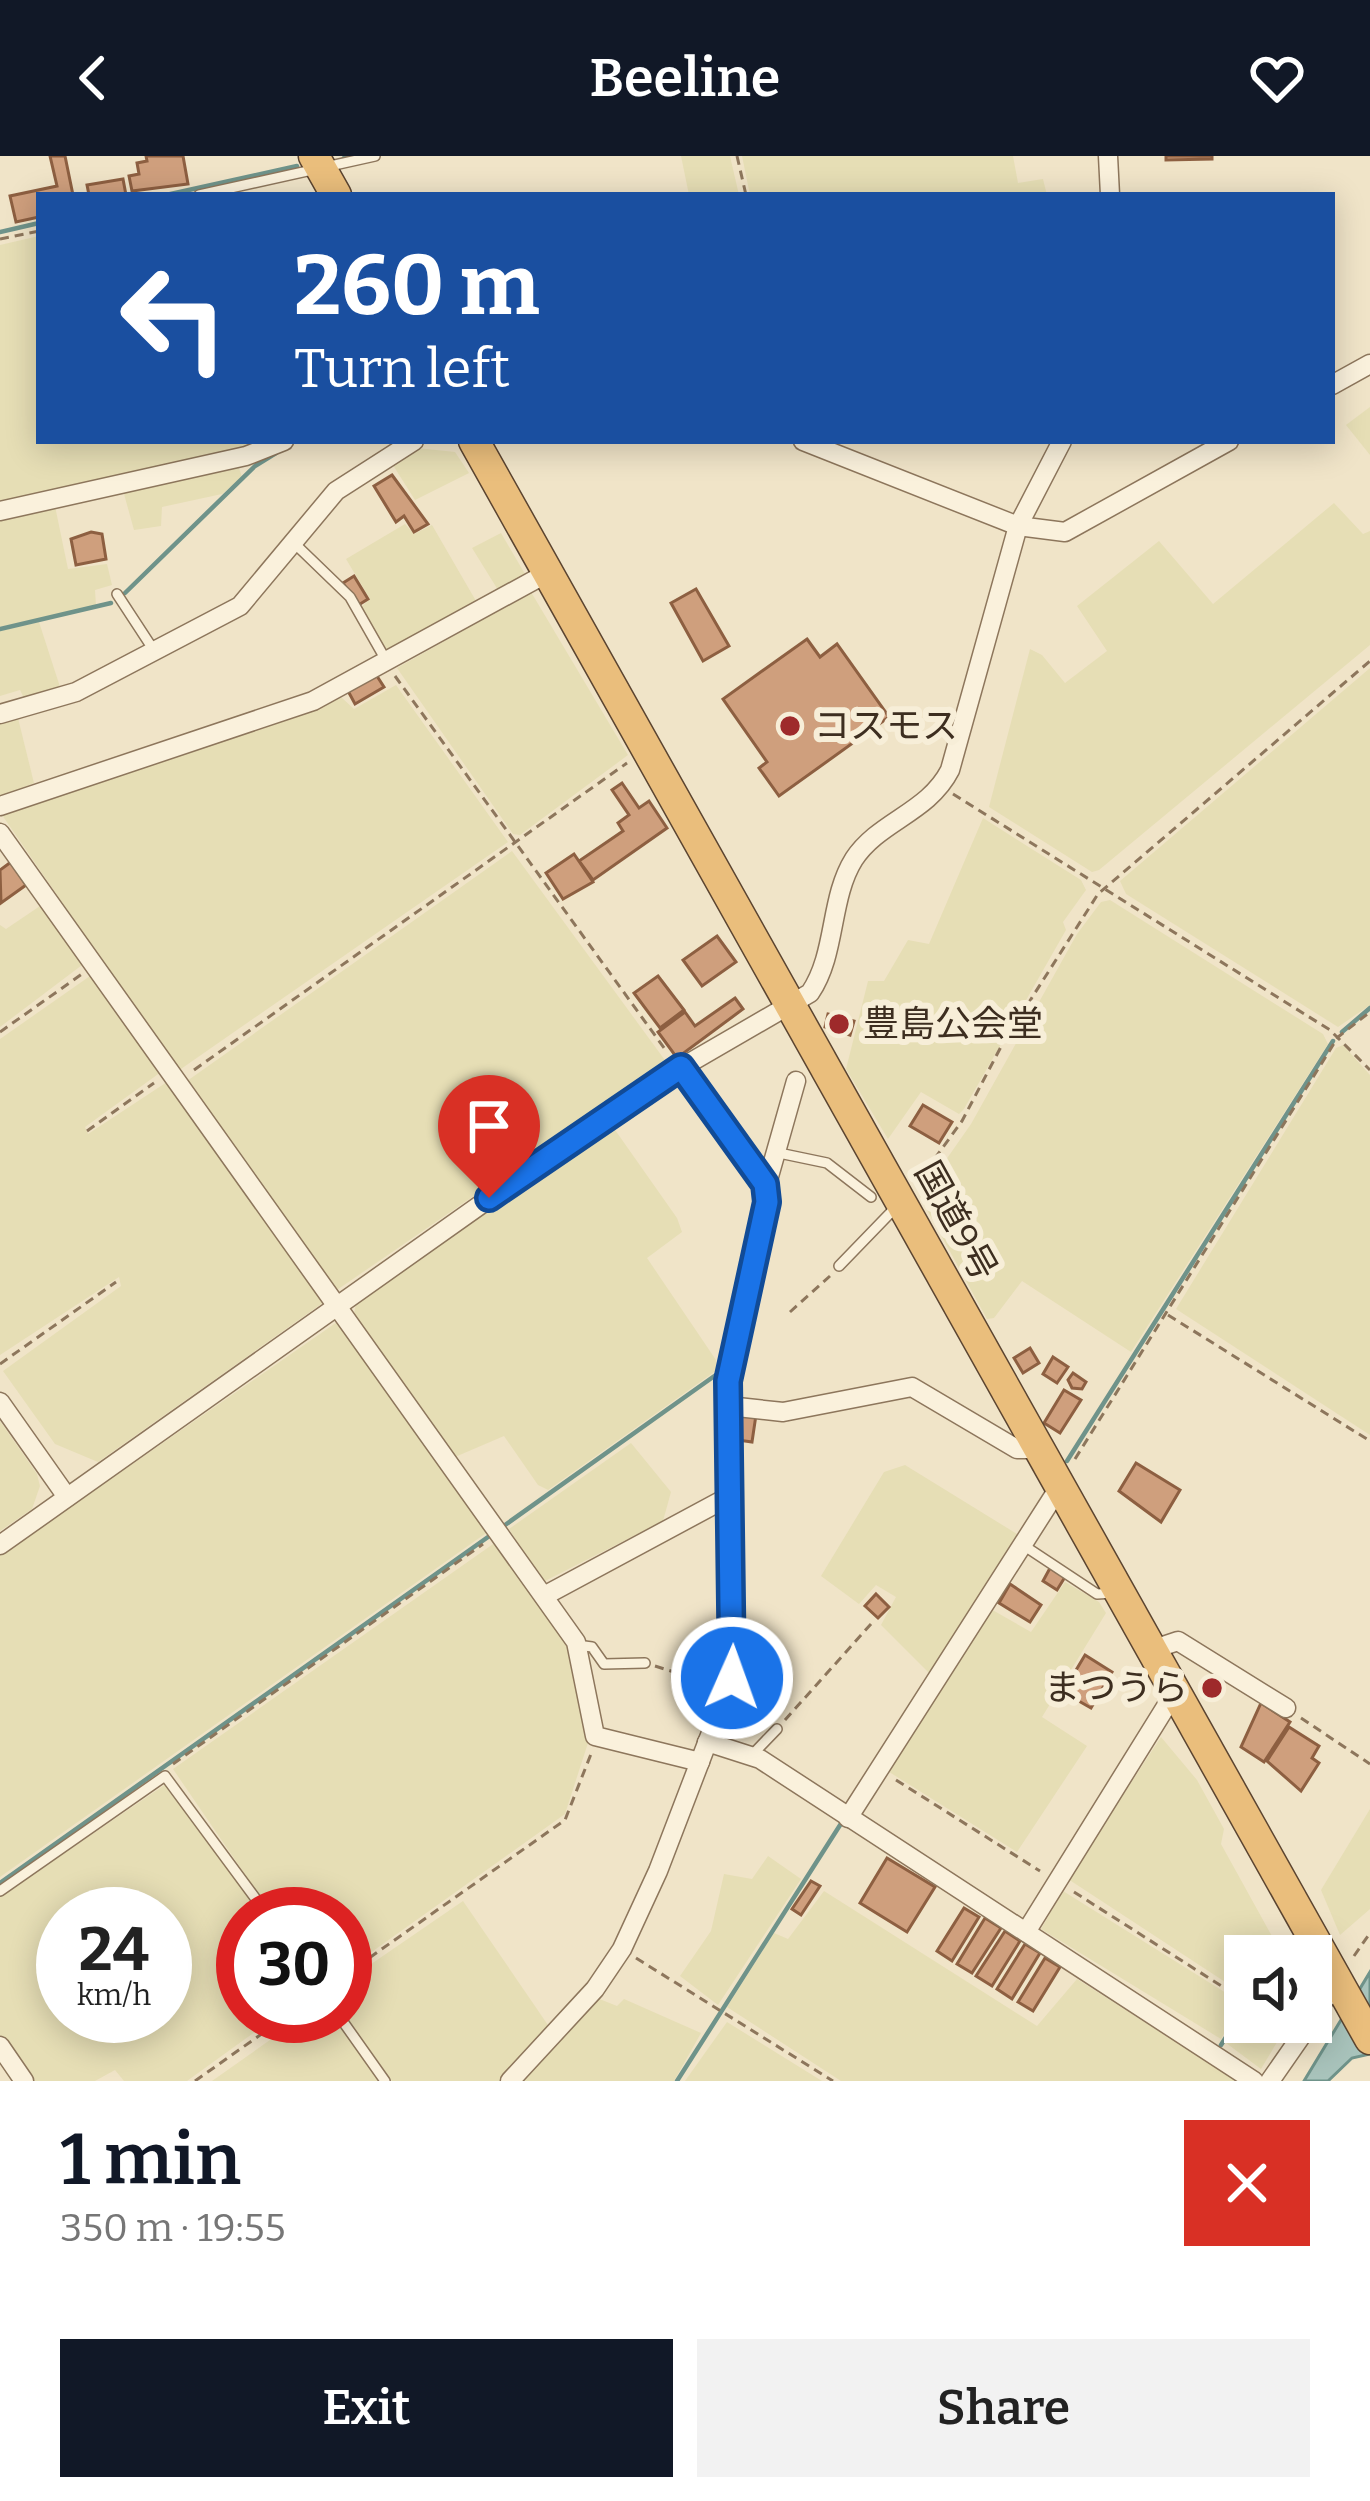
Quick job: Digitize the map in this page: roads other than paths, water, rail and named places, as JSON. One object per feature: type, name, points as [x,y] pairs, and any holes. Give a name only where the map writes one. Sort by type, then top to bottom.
[{"type":"highway","name":"国道9号","points":[[476,444],[789,1005],[885,1200],[1040,1449],[1370,2039]]},
{"type":"street","points":[[1108,156],[1110,192]]},
{"type":"street","points":[[1335,383],[1370,364]]},
{"type":"street","points":[[0,511],[246,456],[276,444]]},
{"type":"street","points":[[0,714],[76,692],[240,606],[336,491],[405,444]]},
{"type":"street","points":[[810,444],[1018,526],[1065,532],[1224,444]]},
{"type":"street","points":[[0,1545],[680,1068],[810,993],[824,967],[856,855],[941,787],[1018,526],[1060,444]]},
{"type":"street","points":[[0,806],[313,701],[548,572]]},
{"type":"street","points":[[0,833],[577,1645],[597,1738],[700,1762]]},
{"type":"street","points":[[680,1068],[766,1187]]},
{"type":"street","points":[[510,2081],[595,1989],[622,1949],[728,1689],[735,1643],[728,1406],[735,1329],[766,1187],[796,1081]]},
{"type":"street","points":[[728,1406],[783,1412],[912,1387],[1017,1449],[1040,1449]]},
{"type":"street","points":[[0,1402],[67,1497]]},
{"type":"street","points":[[848,1818],[1060,1486]]},
{"type":"street","points":[[544,1596],[730,1496]]},
{"type":"street","points":[[1151,1649],[1178,1641],[1286,1708]]},
{"type":"street","points":[[1026,1932],[1175,1692]]},
{"type":"street","points":[[707,1742],[752,1755],[1254,2081]]},
{"type":"street","points":[[1332,1994],[1339,1984]]},
{"type":"street","points":[[1270,2081],[1296,2043]]},
{"type":"street","points":[[0,2046],[25,2081]]},
{"type":"lane","points":[[216,192],[323,173],[375,156]]},
{"type":"lane","points":[[292,541],[350,598],[387,662]]},
{"type":"lane","points":[[117,594],[153,649]]},
{"type":"lane","points":[[779,1153],[826,1163],[885,1200],[839,1266]]},
{"type":"lane","points":[[1023,1545],[1097,1594],[1119,1591]]},
{"type":"lane","points":[[577,1645],[592,1647],[604,1664],[645,1663]]},
{"type":"lane","points":[[752,1755],[777,1730]]},
{"type":"lane","points":[[0,1891],[165,1775],[247,1887]]},
{"type":"lane","points":[[358,2043],[385,2081]]},
{"type":"water","points":[[1370,1972],[1370,2054],[1352,2058],[1328,2081],[1304,2081],[1327,2043],[1332,2043],[1332,2035]]},
{"type":"waterway","points":[[344,158],[351,156]]},
{"type":"waterway","points":[[180,192],[297,166]]},
{"type":"waterway","points":[[0,232],[36,224]]},
{"type":"waterway","points":[[125,593],[255,466],[276,453]]},
{"type":"waterway","points":[[0,629],[111,603]]},
{"type":"waterway","points":[[1342,1032],[1370,1008]]},
{"type":"waterway","points":[[1067,1461],[1333,1041]]},
{"type":"waterway","points":[[505,1525],[720,1372]]},
{"type":"waterway","points":[[0,1883],[488,1537]]},
{"type":"waterway","points":[[677,2081],[842,1822]]},
{"type":"waterway","points":[[1221,2045],[1224,2040]]},
{"type":"place","name":"コスモス","points":[[790,726]]},
{"type":"place","name":"豊島公会堂","points":[[839,1024]]},
{"type":"place","name":"まつうら","points":[[1212,1688]]}]
